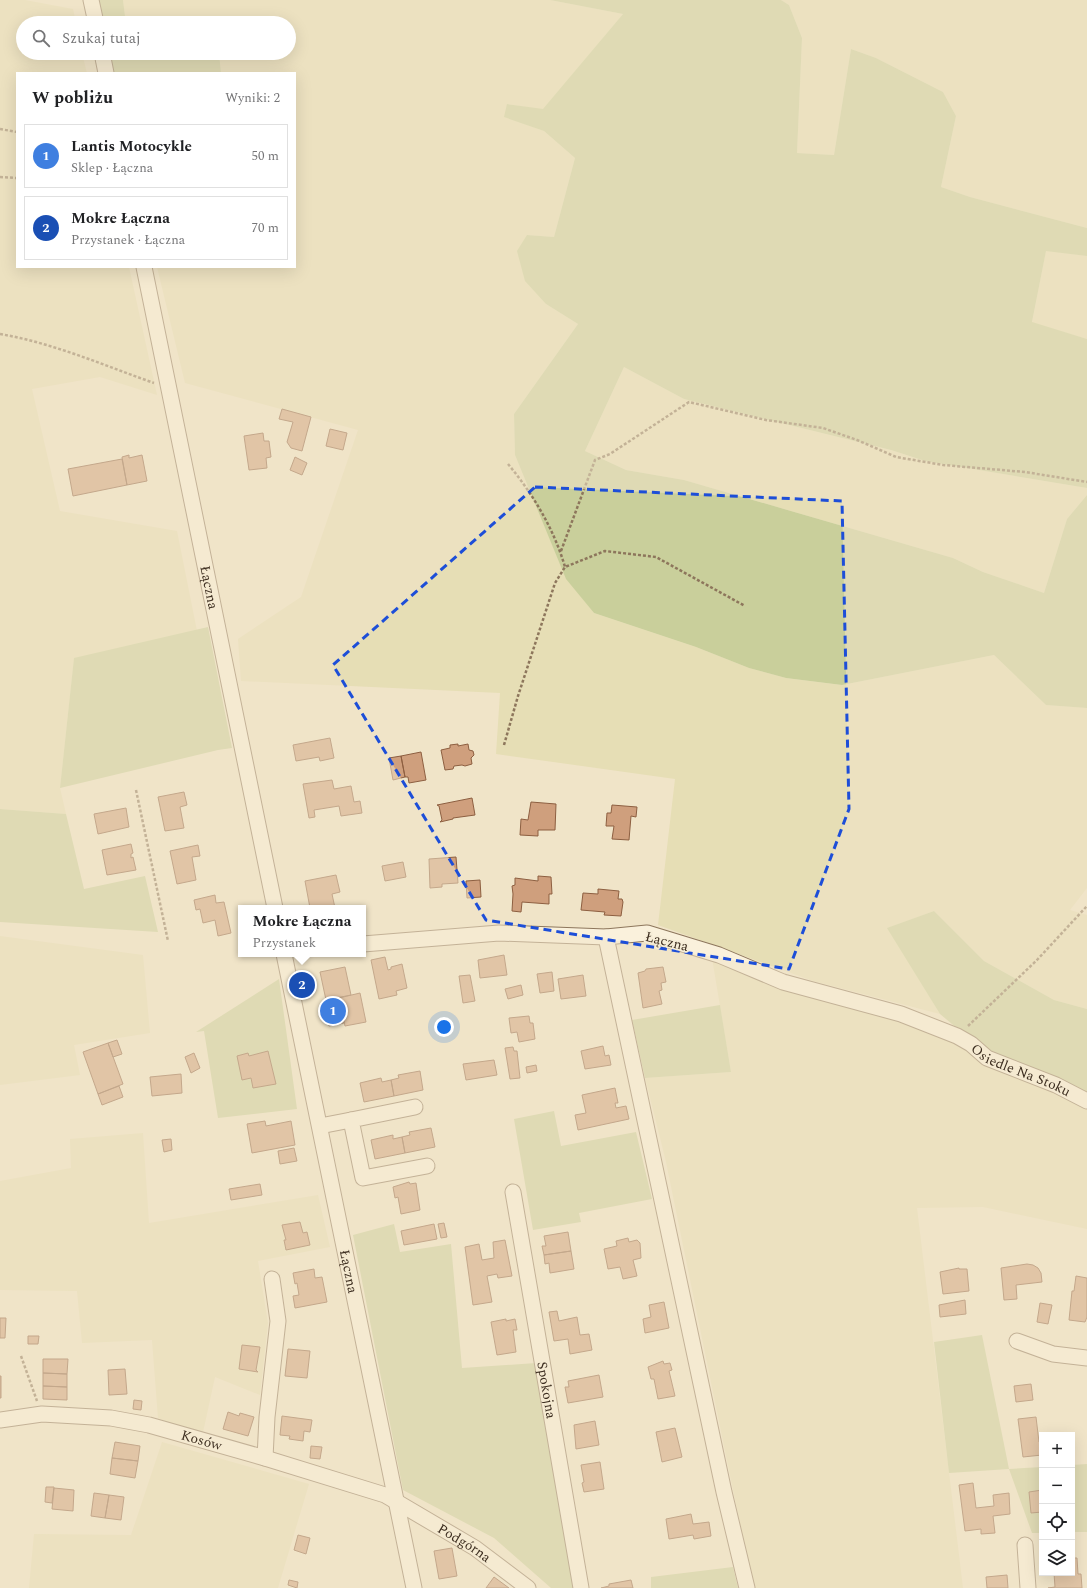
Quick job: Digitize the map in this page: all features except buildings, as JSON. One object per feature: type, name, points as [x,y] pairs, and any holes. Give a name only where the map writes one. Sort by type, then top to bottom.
[{"type":"street","points":[[91,0],[94,16]]},
{"type":"street","points":[[103,60],[106,72]]},
{"type":"street","name":"Łączna","points":[[144,268],[274,905]]},
{"type":"street","name":"Łączna","points":[[366,944],[499,933],[606,937],[647,934],[719,955],[783,982],[901,1014],[958,1036]]},
{"type":"street","points":[[606,937],[720,1476],[746,1588]]},
{"type":"street","name":"Łączna","points":[[285,957],[414,1588]]},
{"type":"street","name":"Osiedle Na Stoku","points":[[958,1036],[971,1044],[987,1058],[1056,1085],[1087,1101]]},
{"type":"street","points":[[320,1126],[415,1107]]},
{"type":"street","points":[[351,1120],[363,1178],[427,1166]]},
{"type":"street","name":"Spokojna","points":[[513,1192],[581,1588]]},
{"type":"street","points":[[265,1458],[267,1417],[278,1321],[272,1279]]},
{"type":"street","points":[[1017,1341],[1053,1354],[1087,1358]]},
{"type":"street","name":"Kosów","points":[[0,1420],[42,1414],[111,1418],[149,1425],[265,1458],[385,1495],[397,1502]]},
{"type":"street","name":"Podgórna","points":[[397,1502],[475,1548],[528,1588]]},
{"type":"street","points":[[1025,1545],[1028,1588]]},
{"type":"path","points":[[0,129],[16,132]]},
{"type":"path","points":[[0,176],[16,178]]},
{"type":"path","points":[[0,334],[22,338],[58,349],[168,388]]},
{"type":"path","points":[[560,551],[595,460],[610,454],[690,402],[766,420],[823,428],[857,440],[896,457],[943,465],[1025,472],[1087,482]]},
{"type":"path","points":[[508,464],[527,487],[560,551],[565,567]]},
{"type":"path","points":[[504,745],[518,696],[555,583],[565,567],[605,551],[656,557],[745,606]]},
{"type":"path","points":[[136,790],[168,941]]},
{"type":"path","points":[[958,1036],[1037,960],[1087,906]]},
{"type":"path","points":[[21,1356],[42,1414]]},
{"type":"highlighted area","points":[[535,487],[842,501],[849,809],[789,969],[486,920],[333,665]]},
{"type":"shaded area","points":[[0,0],[25,0],[73,9],[74,16],[16,16],[16,60],[84,60],[87,72],[16,72],[16,268],[129,268],[157,395],[100,377],[32,389],[60,511],[177,531],[197,631],[74,659],[60,788],[66,814],[0,809]]},
{"type":"shaded area","points":[[123,0],[550,0],[623,14],[543,110],[508,104],[505,116],[544,131],[575,158],[554,237],[527,235],[546,304],[578,324],[514,414],[515,455],[566,578],[594,613],[696,647],[749,668],[786,678],[842,685],[994,655],[1046,705],[1087,708],[1087,888],[1070,910],[1087,915],[1087,1009],[1054,1000],[984,961],[934,911],[888,928],[940,1014],[813,981],[658,925],[675,779],[496,754],[500,693],[241,681],[238,639],[301,597],[358,430],[185,383],[157,268],[296,268],[296,72],[221,72],[220,60],[296,60],[296,16],[125,16]]},
{"type":"shaded area","points":[[781,0],[1087,0],[1087,228],[970,197],[941,187],[956,116],[943,92],[876,58],[851,49],[834,155],[797,153],[802,38],[789,5]]},
{"type":"shaded area","points":[[1046,250],[1087,256],[1087,339],[1032,323]]},
{"type":"shaded area","points":[[624,367],[684,399],[891,450],[925,461],[1087,488],[1087,495],[1067,519],[1044,593],[983,572],[953,558],[684,480],[626,470],[585,451]]},
{"type":"shaded area","points":[[0,936],[143,955],[150,1033],[74,1045],[80,1075],[0,1085]]},
{"type":"shaded area","points":[[712,958],[974,1043],[1087,1100],[1087,1229],[983,1207],[917,1208],[963,1588],[753,1588],[666,1162],[645,1078],[731,1072]]},
{"type":"shaded area","points":[[143,1133],[149,1223],[318,1195],[330,1247],[258,1261],[268,1323],[260,1395],[215,1377],[202,1437],[158,1418],[152,1340],[82,1343],[77,1291],[0,1290],[0,1181],[71,1168],[70,1139]]},
{"type":"shaded area","points":[[162,1442],[309,1484],[278,1588],[29,1588],[34,1534],[131,1535]]},
{"type":"green space","points":[[97,0],[123,0],[125,16],[100,16]]},
{"type":"green space","points":[[550,0],[781,0],[789,5],[802,38],[797,153],[834,155],[851,49],[876,58],[943,92],[956,116],[941,187],[970,197],[1087,228],[1087,256],[1046,251],[1032,322],[1087,339],[1087,488],[925,461],[891,450],[684,399],[624,367],[585,451],[626,470],[684,480],[953,558],[983,572],[1044,593],[1067,519],[1087,495],[1087,708],[1046,705],[994,655],[842,685],[786,678],[749,668],[696,647],[594,613],[566,579],[515,455],[514,414],[578,324],[546,304],[525,281],[517,251],[527,235],[554,237],[575,158],[544,131],[504,117],[507,104],[543,109],[623,14]]},
{"type":"green space","points":[[108,60],[220,60],[221,72],[111,72]]},
{"type":"green space","points":[[208,627],[232,748],[218,750],[60,788],[74,658]]},
{"type":"green space","points":[[0,809],[66,814],[84,889],[145,876],[158,932],[0,922]]},
{"type":"green space","points":[[934,911],[984,961],[1054,1000],[1087,1009],[1087,1100],[1013,1075],[940,1014],[887,928]]},
{"type":"green space","points":[[279,979],[297,1109],[218,1118],[204,1031],[196,1032]]},
{"type":"green space","points":[[720,1005],[731,1072],[645,1078],[632,1020]]},
{"type":"green space","points":[[554,1111],[561,1146],[636,1132],[652,1199],[579,1213],[581,1222],[533,1230],[514,1119]]},
{"type":"green space","points":[[394,1224],[400,1252],[451,1244],[462,1368],[536,1363],[574,1588],[551,1588],[494,1538],[403,1490],[353,1235]]},
{"type":"green space","points":[[982,1335],[1009,1469],[949,1473],[934,1342]]},
{"type":"green space","points":[[1087,1464],[1087,1532],[1075,1532],[1075,1465]]},
{"type":"green space","points":[[1039,1467],[1039,1533],[1032,1533],[1009,1469]]},
{"type":"green space","points":[[733,1567],[738,1588],[651,1588],[651,1577]]},
{"type":"place","name":"Mokre Łączna","points":[[302,985]]},
{"type":"place","name":"Lantis Motocykle","points":[[333,1011]]}]
